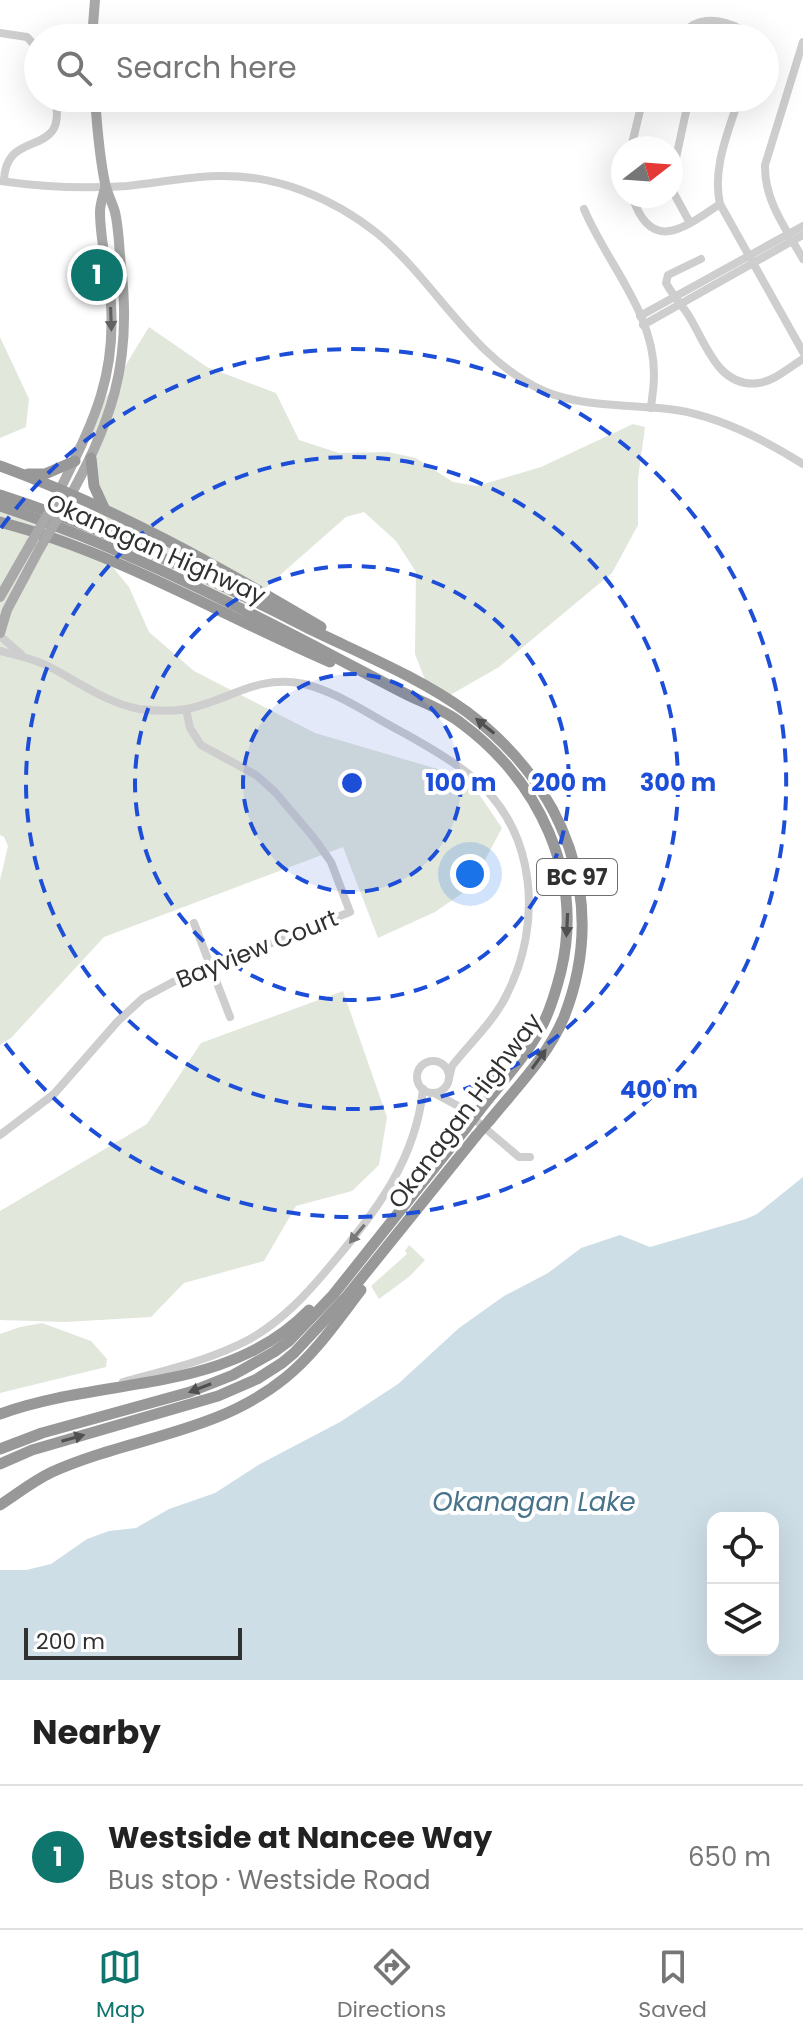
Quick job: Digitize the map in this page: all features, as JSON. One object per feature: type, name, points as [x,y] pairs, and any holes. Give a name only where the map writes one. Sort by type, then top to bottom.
[{"type":"highway","points":[[91,458],[94,486],[106,511]]},
{"type":"highway","points":[[15,472],[45,474],[75,461]]},
{"type":"highway","points":[[0,466],[62,500],[106,511],[237,577],[411,679]]},
{"type":"highway","name":"Okanagan Highway","points":[[0,495],[129,541],[411,679],[464,710],[494,734],[530,771],[554,808],[571,848],[581,926],[578,964],[564,1016],[542,1054],[410,1221],[294,1353],[257,1379],[218,1396],[32,1450],[0,1464]]},
{"type":"highway","name":"Okanagan Highway","points":[[0,506],[144,563],[272,624],[458,720],[512,769],[545,820],[562,868],[568,904],[565,953],[555,993],[539,1031],[402,1210],[318,1312],[289,1341],[257,1363],[190,1392],[42,1433],[0,1449]]},
{"type":"highway","points":[[0,522],[32,530],[116,564],[288,644],[405,693]]},
{"type":"highway","points":[[0,1414],[91,1391],[201,1372],[253,1352],[301,1318],[402,1210]]},
{"type":"highway","points":[[2,1505],[53,1472],[192,1429],[230,1412],[286,1378],[309,1356],[348,1307],[410,1221]]},
{"type":"main road","points":[[93,24],[95,0]]},
{"type":"main road","points":[[0,597],[91,458],[118,386],[125,344],[125,301],[115,212],[105,186],[97,112]]},
{"type":"main road","points":[[62,500],[104,390],[111,354],[111,303],[100,211],[105,186]]},
{"type":"main road","points":[[0,635],[7,610],[35,545]]},
{"type":"street","points":[[696,24],[732,24]]},
{"type":"street","points":[[803,42],[765,165],[764,181],[769,198],[803,259]]},
{"type":"street","points":[[58,112],[51,133],[13,153],[5,164],[2,181],[53,187],[105,186],[234,176],[306,191],[344,210],[388,243],[490,354],[517,376],[541,390],[568,399],[679,411],[762,439],[803,464]]},
{"type":"street","points":[[634,136],[640,112]]},
{"type":"street","points":[[681,136],[686,112]]},
{"type":"street","points":[[735,112],[717,170],[716,186],[720,204],[803,352]]},
{"type":"street","points":[[636,208],[639,217],[653,231],[665,233],[690,223],[720,204]]},
{"type":"street","points":[[682,208],[690,223]]},
{"type":"street","points":[[584,209],[602,249],[616,268],[642,320],[654,375],[651,408]]},
{"type":"street","points":[[642,320],[791,237],[803,226]]},
{"type":"street","points":[[791,237],[803,235]]},
{"type":"street","points":[[701,259],[668,275],[666,283],[717,366],[743,382],[764,383],[803,359]]},
{"type":"street","points":[[0,635],[8,645],[28,658],[127,706],[162,711],[186,709],[257,684],[304,684],[336,697],[414,739],[477,780],[496,801],[516,836],[529,880],[530,917],[519,967],[506,997],[452,1066],[444,1088],[434,1093]]},
{"type":"street","points":[[0,651],[28,658]]},
{"type":"street","name":"Bayview Court","points":[[0,1135],[54,1094],[118,1021],[143,998],[173,982],[350,912],[331,862],[314,838],[275,792],[256,775],[201,745],[190,728],[186,709]]},
{"type":"street","points":[[194,923],[230,1017]]},
{"type":"street","points":[[469,1045],[440,1062],[427,1061],[418,1071],[418,1084],[460,1107],[519,1157],[530,1157]]},
{"type":"street","points":[[440,1062],[448,1071],[448,1081],[460,1107]]},
{"type":"street","points":[[91,1391],[224,1351],[277,1321],[300,1301],[377,1209],[389,1189],[419,1122],[423,1089]]},
{"type":"shaded area","points":[[149,327],[207,367],[276,393],[299,440],[339,453],[388,452],[416,458],[453,482],[477,486],[541,467],[633,424],[645,427],[638,479],[638,525],[612,573],[499,667],[445,698],[429,690],[415,654],[416,572],[396,541],[364,512],[346,517],[238,612],[104,539],[89,474],[94,417]]},
{"type":"shaded area","points":[[0,337],[29,399],[26,427],[0,438]]},
{"type":"shaded area","points":[[0,501],[102,554],[129,587],[149,632],[194,671],[315,733],[468,778],[502,828],[470,888],[435,912],[378,938],[343,847],[104,937],[11,1038],[0,1045],[0,880],[8,846],[0,835]]},
{"type":"shaded area","points":[[343,991],[387,1117],[379,1165],[352,1191],[296,1206],[264,1261],[184,1283],[151,1317],[65,1322],[0,1320],[0,1211],[147,1124],[201,1043]]},
{"type":"shaded area","points":[[409,1245],[425,1260],[410,1276],[379,1299],[371,1286],[407,1254],[405,1251]]},
{"type":"shaded area","points":[[42,1323],[91,1341],[107,1359],[106,1367],[0,1393],[0,1334]]},
{"type":"water","name":"Okanagan Lake","points":[[803,1177],[803,1680],[0,1680],[0,1570],[26,1570],[51,1564],[87,1539],[109,1531],[136,1528],[169,1509],[215,1493],[260,1464],[340,1422],[398,1384],[459,1328],[504,1296],[548,1273],[581,1248],[620,1235],[650,1247],[757,1214]]},
{"type":"place","name":"Westside at Nancee Way","points":[[97,275]]}]
